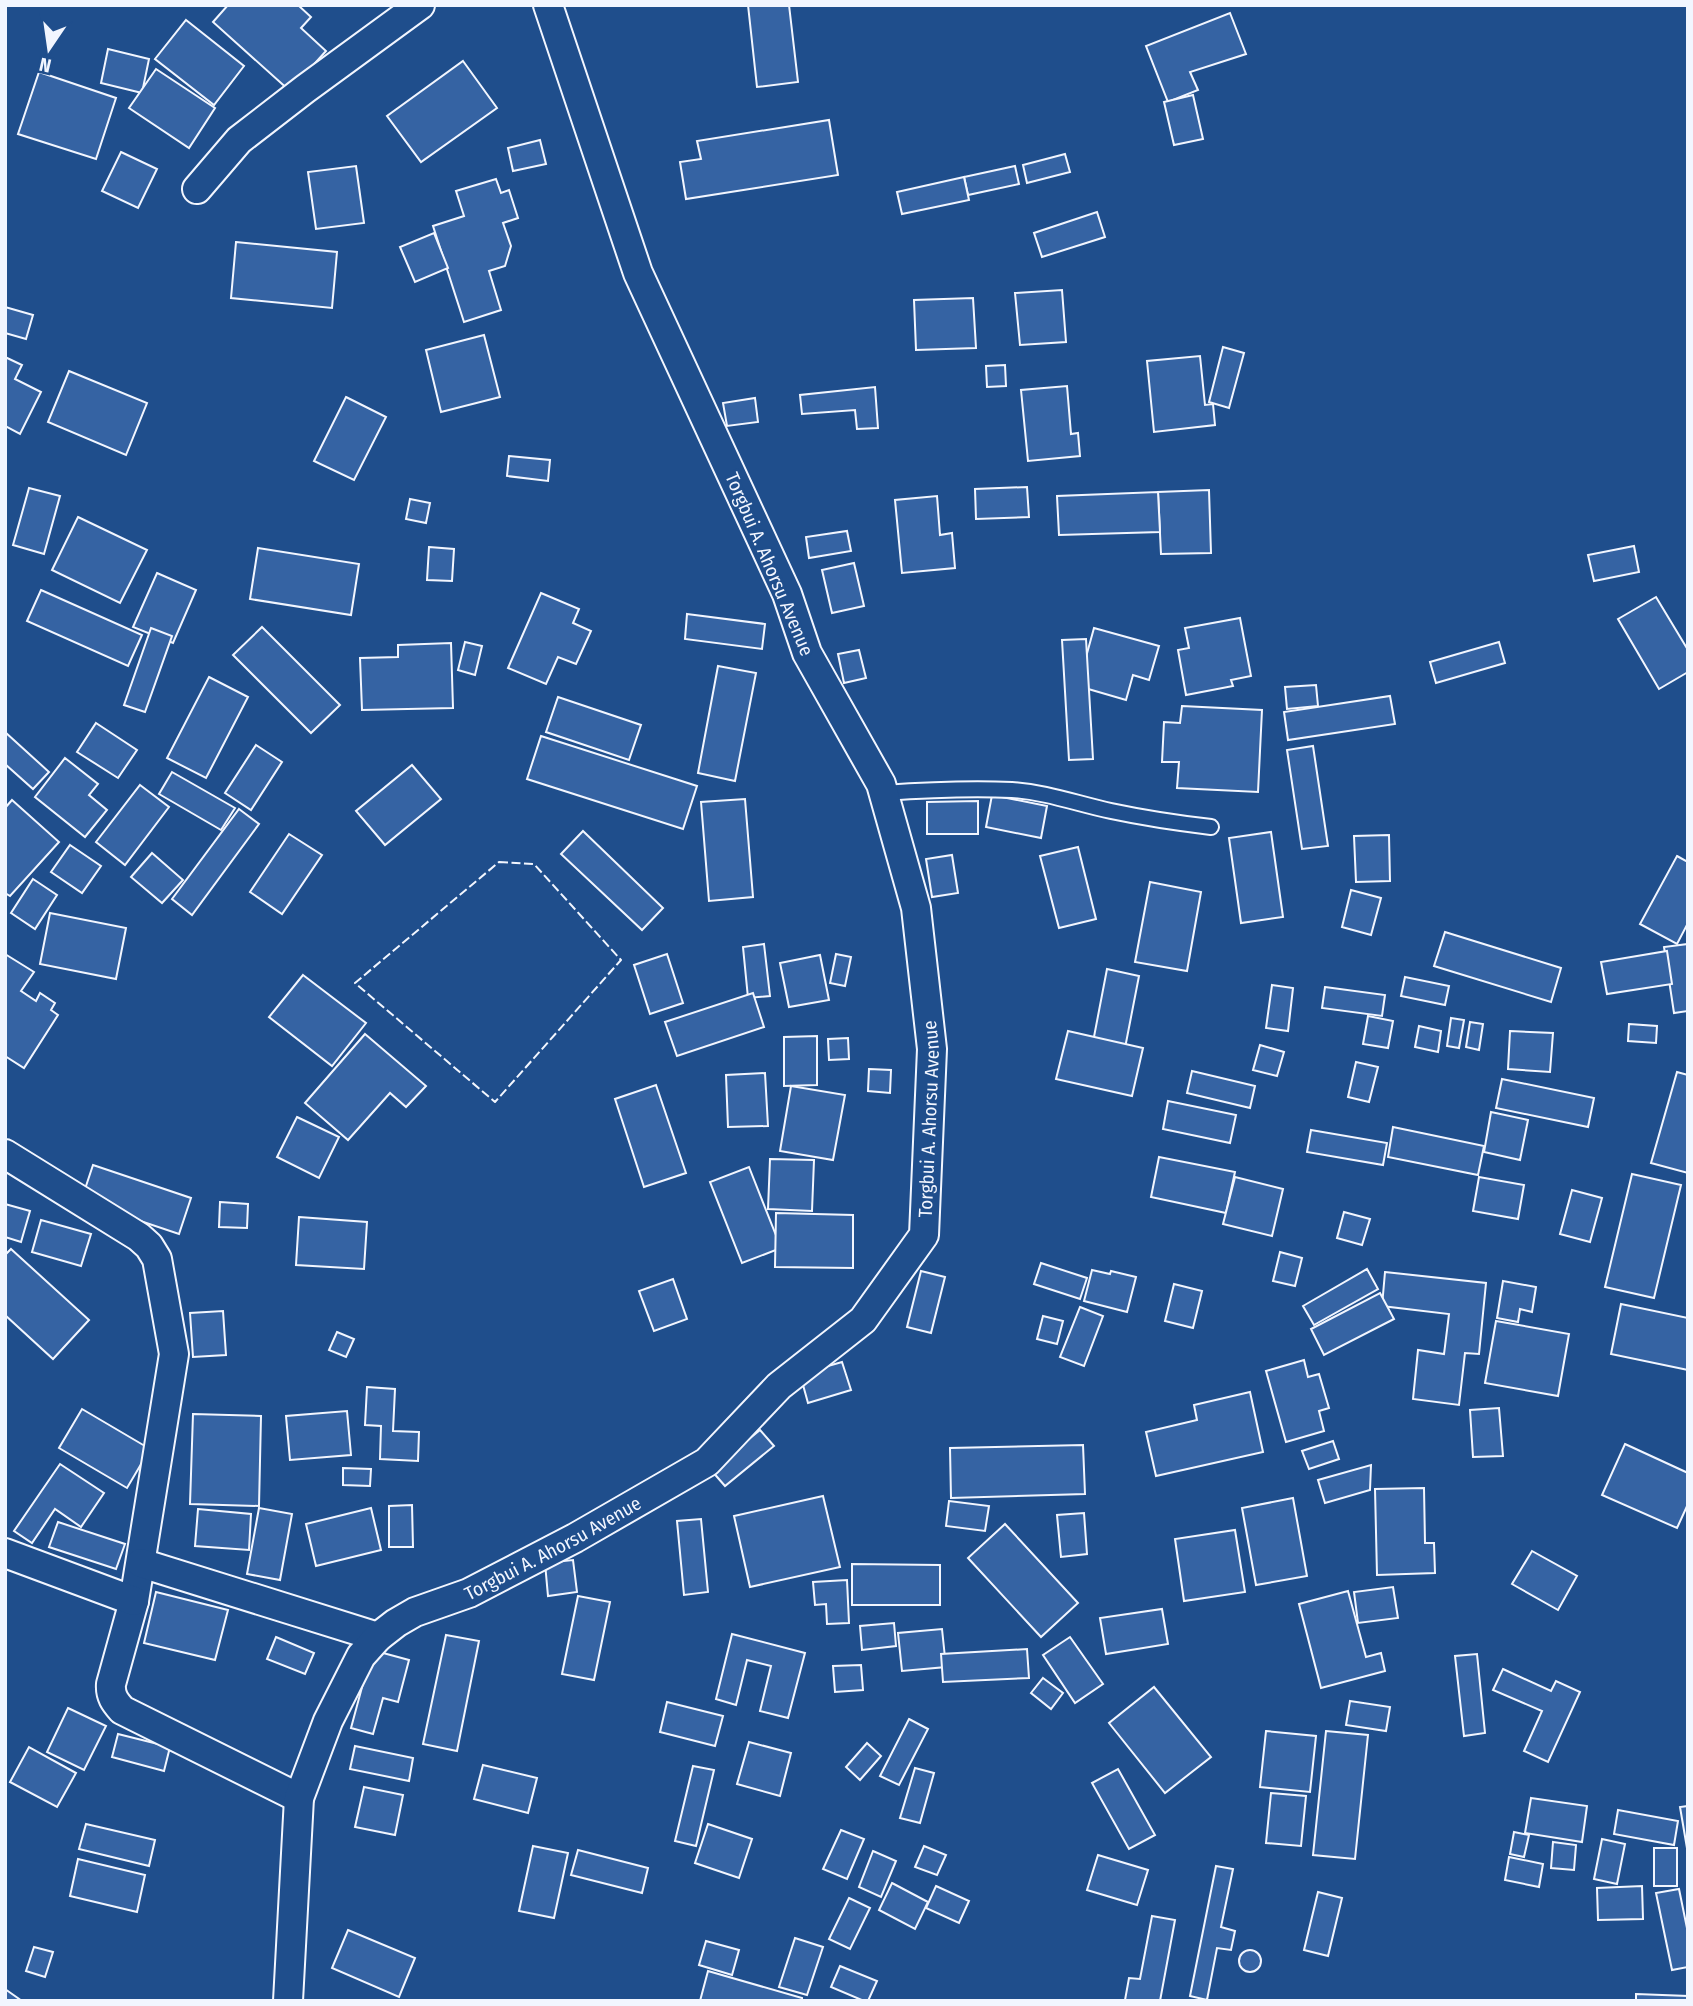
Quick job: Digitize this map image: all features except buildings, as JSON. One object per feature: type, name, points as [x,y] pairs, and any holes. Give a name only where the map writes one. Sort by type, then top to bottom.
[{"type":"street","points":[[197,189],[239,140],[420,5]]},
{"type":"street","name":"Torgbui A. Ahorsu Avenue","points":[[288,2001],[299,1798],[328,1721],[360,1656],[378,1637],[415,1612],[469,1593],[575,1538],[707,1462],[779,1386],[863,1320],[924,1235],[933,1049],[916,908],[884,793],[807,653],[787,594],[638,273],[548,5]]},
{"type":"street","points":[[5,1154],[139,1237],[157,1259],[174,1354],[134,1601],[111,1684],[110,1692],[114,1701],[122,1710],[299,1798]]},
{"type":"street","points":[[5,1553],[134,1601]]},
{"type":"street","points":[[141,1563],[378,1637]]},
{"type":"lane","points":[[884,793],[919,790],[1013,790],[1054,796],[1150,819],[1211,827]]},
{"type":"fence","points":[[499,862],[534,864],[621,960],[495,1102],[355,983],[499,862]]}]
